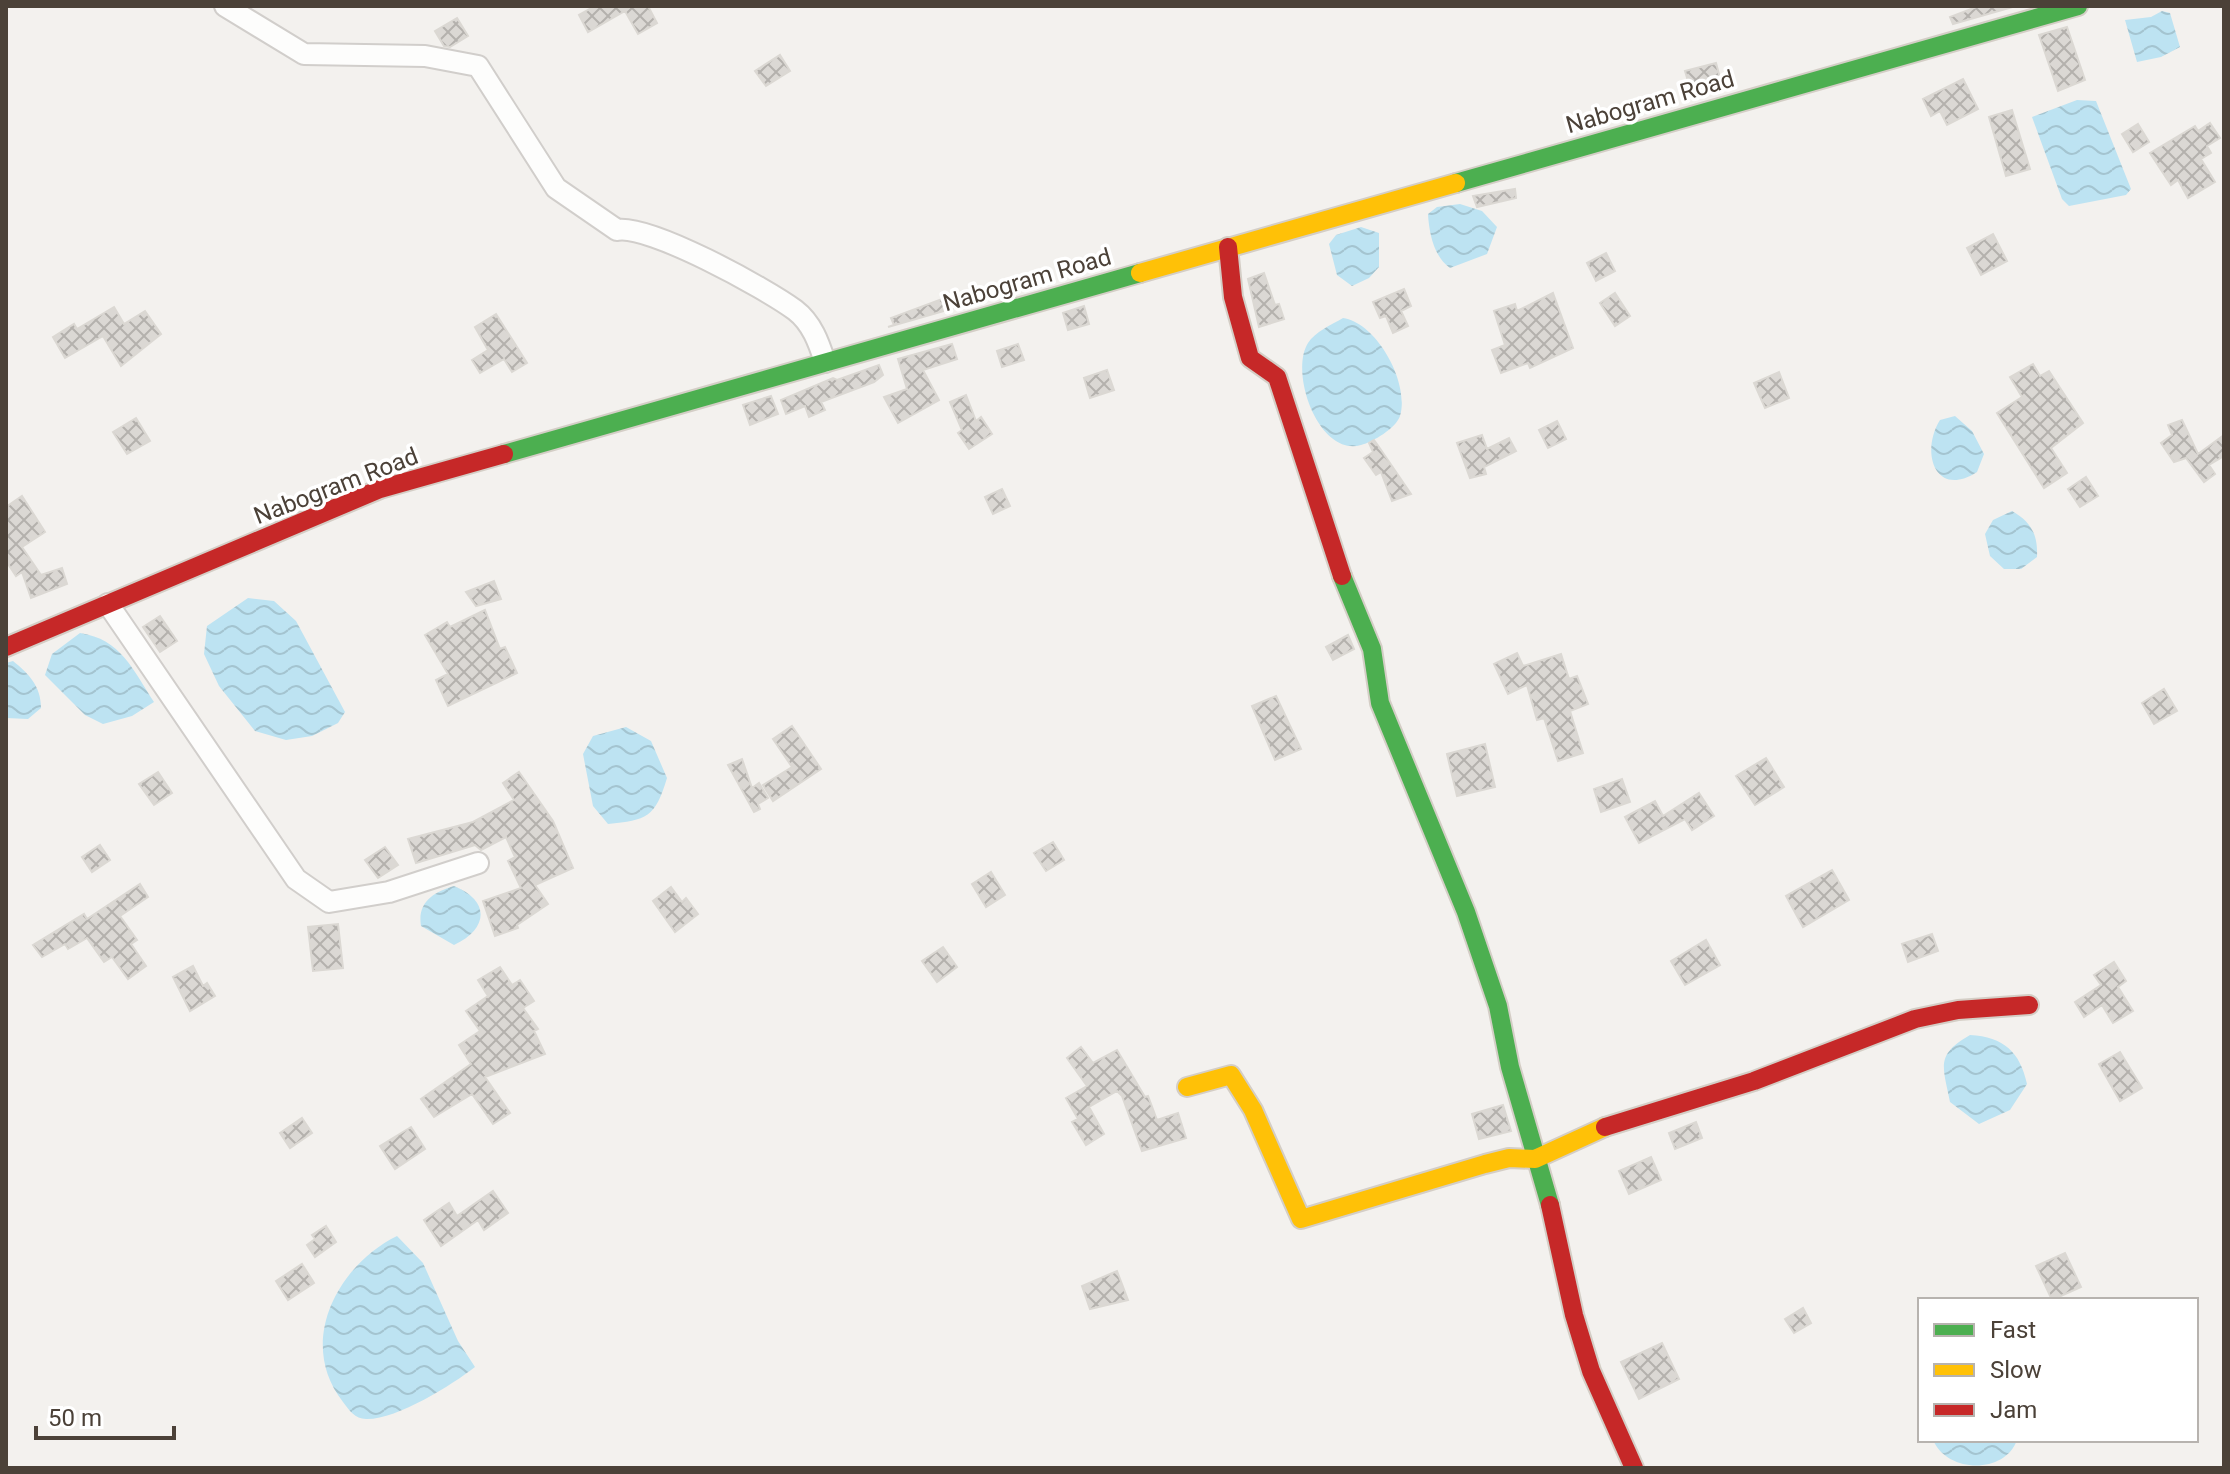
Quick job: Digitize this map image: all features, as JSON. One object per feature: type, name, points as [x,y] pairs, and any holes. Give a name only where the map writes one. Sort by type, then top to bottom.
[{"type":"street","points":[[225,6],[304,54],[425,56],[478,66],[556,188],[617,230],[628,228],[679,246],[796,311],[819,343],[825,362]]},
{"type":"street","name":"Nabogram Road","points":[[6,647],[380,489],[2078,6]]},
{"type":"street","points":[[1228,247],[1233,297],[1250,358],[1277,377],[1315,486],[1339,569],[1372,649],[1380,703],[1466,912],[1498,1006],[1507,1056],[1591,1371],[1634,1468]]},
{"type":"street","points":[[108,604],[296,879],[307,887],[329,902],[389,892],[478,863]]},
{"type":"street","points":[[1187,1087],[1231,1075],[1253,1110],[1301,1219],[1485,1164],[1509,1158],[1535,1159],[1586,1133],[1754,1081],[1915,1019],[1958,1010],[2029,1005]]},
{"type":"water","points":[[2162,11],[2170,13],[2180,47],[2161,57],[2137,62],[2125,20],[2151,17]]},
{"type":"water","points":[[2077,100],[2096,101],[2131,189],[2126,195],[2069,206],[2062,199],[2032,117]]},
{"type":"water","points":[[1460,204],[1482,211],[1497,227],[1487,254],[1450,268],[1433,244],[1428,214],[1437,207]]},
{"type":"water","points":[[1361,227],[1379,233],[1379,267],[1369,278],[1352,286],[1337,275],[1329,244],[1336,235]]},
{"type":"water","points":[[1343,318],[1356,322],[1379,343],[1388,356],[1400,387],[1402,403],[1398,421],[1384,434],[1361,445],[1346,445],[1332,438],[1321,426],[1305,392],[1302,373],[1308,343],[1319,332]]},
{"type":"water","points":[[1955,416],[1972,431],[1984,454],[1977,472],[1963,479],[1951,480],[1935,468],[1931,445],[1940,420]]},
{"type":"water","points":[[2012,511],[2029,524],[2035,535],[2037,557],[2021,569],[2004,569],[1990,556],[1985,534],[1993,520]]},
{"type":"water","points":[[248,598],[274,601],[296,621],[345,712],[338,723],[312,736],[286,740],[255,731],[219,686],[204,654],[207,626]]},
{"type":"water","points":[[80,633],[94,636],[116,649],[154,702],[132,716],[103,724],[85,715],[45,675],[52,654]]},
{"type":"water","points":[[13,661],[29,676],[39,693],[41,708],[28,719],[6,718],[6,663]]},
{"type":"water","points":[[626,727],[651,741],[667,778],[658,802],[648,814],[632,821],[608,824],[593,806],[583,754],[593,736]]},
{"type":"water","points":[[454,886],[474,899],[481,915],[474,931],[454,945],[421,926],[420,918],[428,899]]},
{"type":"water","points":[[1970,1035],[1992,1039],[2009,1048],[2020,1063],[2027,1084],[2010,1110],[1979,1124],[1950,1102],[1944,1070],[1946,1055]]},
{"type":"water","points":[[397,1236],[423,1263],[458,1341],[475,1367],[408,1408],[378,1418],[362,1419],[355,1416],[343,1402],[329,1379],[323,1355],[324,1331],[330,1307],[342,1285],[376,1249]]},
{"type":"water","points":[[1934,1442],[2016,1442],[2001,1459],[1976,1466],[1951,1459]]},
{"type":"building","points":[[595,6],[648,6],[657,23],[638,34],[625,11],[588,32],[579,15]]},
{"type":"building","points":[[1979,6],[2016,6],[1953,24],[1950,17]]},
{"type":"building","points":[[457,18],[468,36],[450,47],[444,46],[435,31]]},
{"type":"building","points":[[2067,27],[2085,80],[2058,91],[2039,35]]},
{"type":"building","points":[[780,55],[790,71],[766,86],[755,71]]},
{"type":"building","points":[[1716,63],[1723,89],[1693,98],[1685,71]]},
{"type":"building","points":[[1963,79],[1978,109],[1947,125],[1940,111],[1931,116],[1923,99]]},
{"type":"building","points":[[2012,110],[2030,169],[2006,176],[1989,117]]},
{"type":"building","points":[[2210,123],[2220,138],[2207,146],[2211,153],[2201,159],[2215,182],[2188,198],[2178,180],[2171,185],[2150,153],[2195,126],[2198,131]]},
{"type":"building","points":[[2138,124],[2149,142],[2133,152],[2122,134]]},
{"type":"building","points":[[1515,189],[1516,198],[1477,207],[1473,196]]},
{"type":"building","points":[[1993,234],[2007,261],[1981,275],[1967,248]]},
{"type":"building","points":[[1606,253],[1615,271],[1596,281],[1587,263]]},
{"type":"building","points":[[1264,273],[1275,305],[1279,304],[1284,319],[1259,327],[1248,279]]},
{"type":"building","points":[[1404,289],[1411,306],[1401,311],[1408,326],[1393,333],[1386,316],[1380,318],[1373,302]]},
{"type":"building","points":[[1553,293],[1573,348],[1530,368],[1528,363],[1501,373],[1492,350],[1505,345],[1494,311],[1515,304],[1517,311]]},
{"type":"building","points":[[1615,293],[1630,316],[1615,326],[1600,303]]},
{"type":"building","points":[[950,296],[954,308],[888,327],[894,325],[891,318]]},
{"type":"building","points":[[1084,306],[1089,324],[1068,330],[1063,313]]},
{"type":"building","points":[[114,307],[124,324],[145,311],[161,334],[121,366],[103,336],[65,358],[53,337],[74,324],[77,329]]},
{"type":"building","points":[[496,314],[527,363],[512,372],[504,359],[480,373],[472,360],[488,350],[475,327]]},
{"type":"building","points":[[952,344],[957,359],[923,370],[939,400],[898,423],[884,397],[907,389],[898,359]]},
{"type":"building","points":[[1018,344],[1024,360],[1002,367],[997,351]]},
{"type":"building","points":[[2033,364],[2040,376],[2049,371],[2083,423],[2051,448],[2067,473],[2044,488],[1997,413],[2022,397],[2010,377]]},
{"type":"building","points":[[879,365],[883,375],[874,382],[821,402],[825,410],[809,417],[805,406],[786,414],[781,400],[833,378],[837,380]]},
{"type":"building","points":[[1107,370],[1114,390],[1090,398],[1084,378]]},
{"type":"building","points":[[1779,372],[1789,398],[1765,408],[1754,383]]},
{"type":"building","points":[[966,395],[976,421],[981,417],[992,434],[969,449],[958,433],[962,430],[950,402]]},
{"type":"building","points":[[771,396],[778,414],[750,425],[743,405]]},
{"type":"building","points":[[136,418],[150,441],[127,454],[113,432]]},
{"type":"building","points":[[2182,420],[2198,454],[2224,435],[2224,456],[2209,465],[2215,474],[2204,482],[2186,458],[2174,462],[2161,443],[2172,435],[2168,425]]},
{"type":"building","points":[[1557,421],[1566,439],[1548,448],[1539,430]]},
{"type":"building","points":[[1482,435],[1487,449],[1509,438],[1516,451],[1484,467],[1486,474],[1470,478],[1457,443]]},
{"type":"building","points":[[1374,440],[1411,494],[1392,501],[1381,472],[1376,475],[1364,458],[1373,452],[1369,443]]},
{"type":"building","points":[[2086,477],[2098,496],[2080,507],[2068,489]]},
{"type":"building","points":[[1002,489],[1010,506],[993,514],[985,497]]},
{"type":"building","points":[[22,496],[45,532],[22,547],[41,575],[62,568],[67,584],[31,598],[22,572],[16,576],[6,561],[6,507]]},
{"type":"building","points":[[494,581],[501,599],[476,606],[466,592]]},
{"type":"building","points":[[485,610],[500,649],[505,647],[517,673],[448,706],[436,680],[448,674],[425,635],[447,622],[450,627]]},
{"type":"building","points":[[160,616],[177,641],[160,652],[143,627]]},
{"type":"building","points":[[1348,635],[1354,649],[1333,660],[1326,647]]},
{"type":"building","points":[[1517,653],[1523,666],[1561,654],[1569,679],[1577,676],[1588,704],[1570,711],[1583,753],[1558,761],[1544,718],[1537,720],[1527,685],[1508,694],[1494,664]]},
{"type":"building","points":[[2164,689],[2177,711],[2154,724],[2142,703]]},
{"type":"building","points":[[1276,696],[1301,749],[1275,760],[1252,706]]},
{"type":"building","points":[[792,726],[821,769],[773,801],[763,785],[792,767],[773,739]]},
{"type":"building","points":[[1485,744],[1495,787],[1457,796],[1447,754]]},
{"type":"building","points":[[1766,758],[1784,787],[1755,805],[1736,776]]},
{"type":"building","points":[[742,759],[752,788],[759,783],[768,798],[758,804],[760,809],[754,812],[728,765]]},
{"type":"building","points":[[158,772],[172,793],[154,805],[139,784]]},
{"type":"building","points":[[519,772],[553,821],[573,868],[535,885],[548,904],[517,925],[518,928],[495,936],[483,901],[521,888],[508,861],[515,857],[506,837],[481,850],[475,845],[416,863],[408,839],[473,822],[514,800],[503,783]]},
{"type":"building","points":[[1622,779],[1630,802],[1601,812],[1594,789]]},
{"type":"building","points":[[1699,793],[1714,816],[1692,830],[1685,819],[1639,843],[1625,817],[1655,801],[1663,816]]},
{"type":"building","points":[[1053,842],[1064,860],[1046,871],[1034,853]]},
{"type":"building","points":[[100,845],[110,860],[92,872],[82,857]]},
{"type":"building","points":[[385,847],[398,865],[378,878],[365,860]]},
{"type":"building","points":[[1832,870],[1849,900],[1803,927],[1786,896]]},
{"type":"building","points":[[991,872],[1005,895],[986,907],[972,884]]},
{"type":"building","points":[[140,884],[148,897],[120,916],[137,940],[131,944],[146,966],[128,979],[112,957],[104,962],[87,938],[68,949],[65,944],[42,957],[33,945],[84,914],[87,919]]},
{"type":"building","points":[[671,887],[682,902],[686,898],[698,914],[675,932],[653,901]]},
{"type":"building","points":[[338,924],[343,968],[313,971],[308,927]]},
{"type":"building","points":[[1932,934],[1938,951],[1908,962],[1902,944]]},
{"type":"building","points":[[1706,940],[1720,965],[1685,985],[1671,961]]},
{"type":"building","points":[[943,947],[957,967],[937,982],[922,961]]},
{"type":"building","points":[[2114,962],[2126,981],[2118,987],[2133,1011],[2113,1023],[2102,1005],[2084,1017],[2075,1002],[2101,985],[2094,975]]},
{"type":"building","points":[[193,966],[203,986],[207,983],[215,996],[190,1011],[173,977]]},
{"type":"building","points":[[500,967],[512,985],[520,980],[534,1001],[523,1008],[538,1029],[534,1031],[545,1054],[485,1077],[510,1113],[493,1124],[472,1094],[434,1117],[421,1099],[471,1064],[459,1045],[480,1031],[466,1011],[488,996],[478,980]]},
{"type":"building","points":[[1081,1047],[1093,1063],[1117,1050],[1145,1097],[1148,1096],[1157,1120],[1178,1113],[1186,1138],[1142,1151],[1122,1096],[1117,1091],[1089,1107],[1104,1134],[1086,1145],[1072,1122],[1078,1119],[1066,1098],[1087,1086],[1067,1058]]},
{"type":"building","points":[[2120,1052],[2142,1088],[2120,1101],[2099,1064]]},
{"type":"building","points":[[1503,1105],[1511,1131],[1479,1139],[1472,1114]]},
{"type":"building","points":[[302,1118],[312,1133],[290,1148],[280,1133]]},
{"type":"building","points":[[1696,1122],[1702,1138],[1675,1149],[1669,1133]]},
{"type":"building","points":[[411,1127],[425,1149],[395,1169],[380,1146]]},
{"type":"building","points":[[1651,1157],[1661,1180],[1629,1194],[1619,1171]]},
{"type":"building","points":[[493,1191],[508,1213],[484,1230],[478,1220],[441,1246],[424,1220],[449,1203],[457,1216]]},
{"type":"building","points":[[326,1226],[336,1242],[315,1257],[307,1245],[315,1239],[312,1235]]},
{"type":"building","points":[[2065,1253],[2081,1287],[2051,1298],[2036,1266]]},
{"type":"building","points":[[302,1264],[314,1283],[288,1300],[276,1281]]},
{"type":"building","points":[[1117,1271],[1128,1300],[1090,1309],[1082,1286]]},
{"type":"building","points":[[1803,1308],[1811,1323],[1794,1333],[1785,1319]]},
{"type":"building","points":[[1662,1343],[1679,1379],[1639,1399],[1621,1362]]},
{"type":"traffic: fast","points":[[1456,183],[2078,6]]},
{"type":"traffic: fast","points":[[504,454],[1140,273]]},
{"type":"traffic: fast","points":[[1342,576],[1372,649],[1380,703],[1466,912],[1498,1006],[1510,1067],[1550,1205]]},
{"type":"traffic: slow","points":[[1140,273],[1456,183]]},
{"type":"traffic: slow","points":[[1187,1087],[1231,1075],[1253,1110],[1301,1219],[1485,1164],[1509,1158],[1535,1159],[1605,1127]]},
{"type":"traffic: jam","points":[[1228,247],[1233,297],[1250,358],[1277,377],[1342,576]]},
{"type":"traffic: jam","points":[[6,647],[380,489],[504,454]]},
{"type":"traffic: jam","points":[[1605,1127],[1754,1081],[1915,1019],[1958,1010],[2029,1005]]},
{"type":"traffic: jam","points":[[1550,1205],[1574,1315],[1591,1371],[1634,1468]]}]
